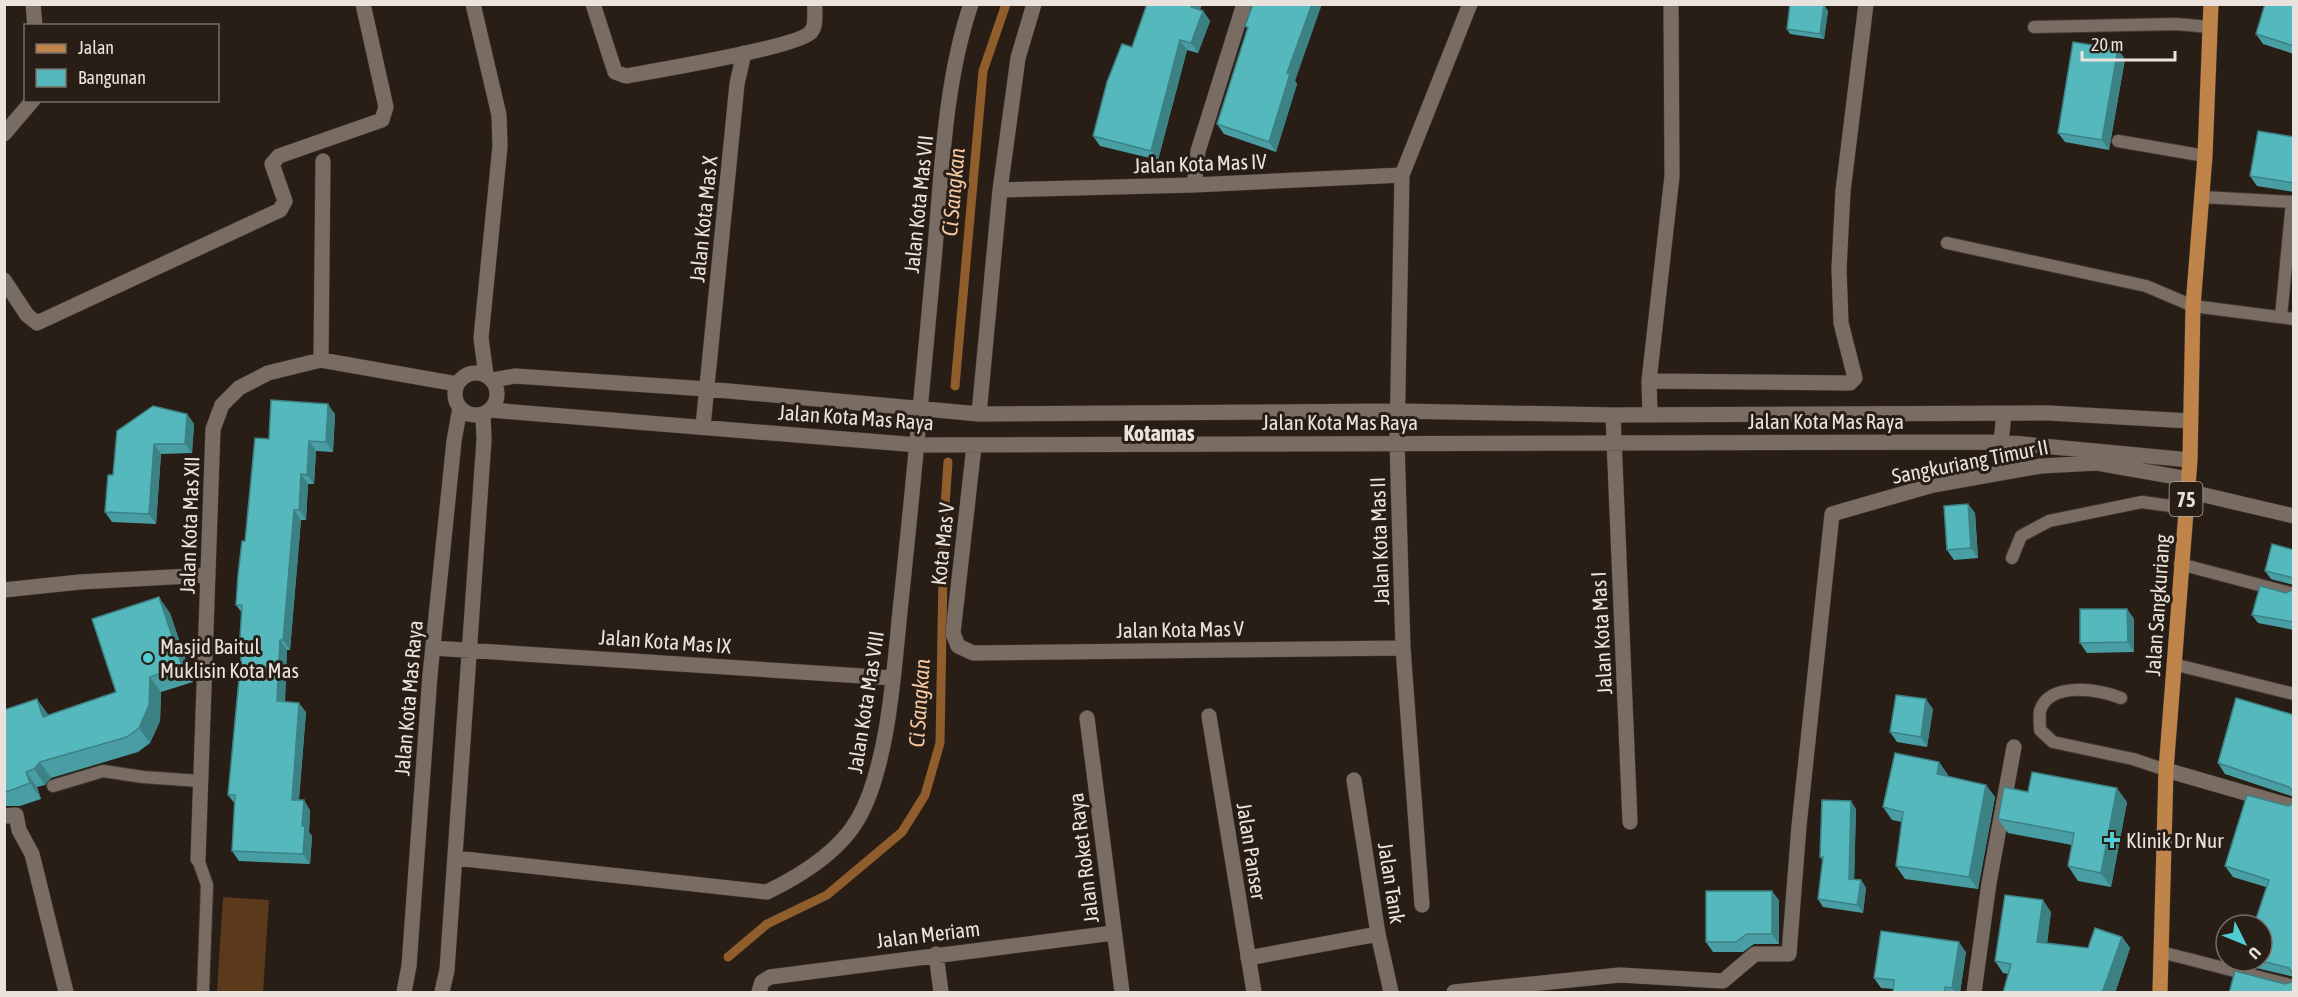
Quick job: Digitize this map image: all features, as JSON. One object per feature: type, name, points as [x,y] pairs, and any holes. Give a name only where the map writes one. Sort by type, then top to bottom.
[{"type":"main road","name":"Jalan Sangkuriang","points":[[2160,993],[2166,770],[2180,564],[2190,460],[2193,306],[2205,156],[2211,4]]},
{"type":"street","points":[[33,4],[35,24]]},
{"type":"street","points":[[4,280],[27,315],[37,323],[280,210],[285,201],[272,164],[279,156],[382,120],[386,107],[363,4]]},
{"type":"street","points":[[473,4],[499,115],[500,146],[481,339],[469,373],[456,388],[460,408],[475,416],[487,412]]},
{"type":"street","points":[[593,4],[615,72],[620,76],[744,54],[805,36],[814,24],[814,4]]},
{"type":"street","name":"Jalan Kota Mas VII","points":[[922,410],[948,113],[961,33],[971,4]]},
{"type":"street","points":[[979,414],[1000,190],[1018,58],[1034,4]]},
{"type":"street","points":[[1194,185],[1197,151],[1244,4]]},
{"type":"street","points":[[1402,175],[1470,4]]},
{"type":"street","points":[[1650,414],[1649,381],[1672,176],[1671,4]]},
{"type":"street","points":[[1649,381],[1850,383],[1856,378],[1841,323],[1839,269],[1843,191],[1866,4]]},
{"type":"street","name":"Jalan Kota Mas X","points":[[703,426],[738,84],[744,54]]},
{"type":"street","points":[[4,134],[31,102]]},
{"type":"street","points":[[321,360],[323,161]]},
{"type":"street","name":"Jalan Kota Mas IV","points":[[1000,190],[1194,185],[1402,175]]},
{"type":"street","name":"Jalan Kota Mas II","points":[[1402,175],[1397,442],[1403,648],[1422,905]]},
{"type":"street","points":[[442,993],[447,970],[484,440],[487,412],[498,396],[489,377],[481,339]]},
{"type":"street","name":"Jalan Kota Mas XII","points":[[200,866],[200,781],[213,429],[222,405],[239,388],[268,373],[321,360],[419,375],[456,388]]},
{"type":"street","points":[[469,373],[489,377]]},
{"type":"street","name":"Jalan Kota Mas Raya","points":[[489,377],[515,376],[707,389],[979,414],[1398,411],[1613,415],[2004,414],[2190,421]]},
{"type":"street","name":"Jalan Kota Mas Raya","points":[[404,993],[409,966],[433,648],[454,441],[460,408]]},
{"type":"street","name":"Jalan Kota Mas VIII","points":[[455,858],[767,892],[797,878],[832,849],[858,820],[875,779],[893,678],[922,410]]},
{"type":"street","name":"Jalan Kota Mas Raya","points":[[487,412],[703,426],[918,445],[2001,442],[2190,460]]},
{"type":"street","points":[[2001,442],[2004,414]]},
{"type":"street","name":"Jalan Kota Mas I","points":[[1613,415],[1630,822]]},
{"type":"street","name":"Kota Mas V","points":[[958,646],[953,633],[974,446]]},
{"type":"street","name":"Sangkuriang Timur II","points":[[1723,987],[1755,954],[1789,954],[1799,826],[1832,514],[1934,485],[2041,465],[2097,463],[2187,485],[2294,516]]},
{"type":"street","points":[[4,590],[80,582],[208,575]]},
{"type":"street","name":"Jalan Kota Mas V","points":[[958,646],[973,653],[1403,648]]},
{"type":"street","name":"Jalan Kota Mas IX","points":[[433,648],[893,678]]},
{"type":"street","name":"Jalan Panser","points":[[1209,716],[1254,993]]},
{"type":"street","name":"Jalan Roket Raya","points":[[1088,718],[1122,993]]},
{"type":"street","points":[[1974,993],[1989,883],[2014,747]]},
{"type":"street","points":[[2166,770],[2294,807]]},
{"type":"street","name":"Jalan Tank","points":[[1354,780],[1378,934],[1391,993]]},
{"type":"street","points":[[4,816],[16,815],[19,830],[32,854],[66,993]]},
{"type":"street","name":"Jalan Meriam","points":[[759,993],[762,982],[770,977],[1113,933]]},
{"type":"street","points":[[1248,958],[1378,934]]},
{"type":"street","points":[[936,954],[941,993]]},
{"type":"street","points":[[1454,993],[1620,975],[1723,987]]},
{"type":"lane","points":[[2034,27],[2176,24],[2210,27]]},
{"type":"lane","points":[[2118,141],[2205,156]]},
{"type":"lane","points":[[1947,243],[2146,286],[2193,306],[2287,318],[2293,202],[2202,197]]},
{"type":"lane","points":[[2012,558],[2021,536],[2049,521],[2142,502],[2185,508]]},
{"type":"lane","points":[[2180,564],[2294,594]]},
{"type":"lane","points":[[2173,664],[2294,694]]},
{"type":"lane","points":[[2121,698],[2110,693],[2074,690],[2051,696],[2040,711],[2040,730],[2053,742],[2133,759],[2166,770]]},
{"type":"lane","points":[[52,786],[103,771],[200,781]]},
{"type":"lane","points":[[197,993],[200,866]]},
{"type":"lane","points":[[200,866],[207,885],[203,993]]},
{"type":"lane","points":[[2161,952],[2294,986]]},
{"type":"shaded area","points":[[223,897],[269,900],[263,992],[217,992]]},
{"type":"building","points":[[1147,4],[1192,4],[1191,7],[1203,11],[1191,43],[1180,40],[1151,151],[1093,136],[1107,82],[1122,44],[1132,47]]},
{"type":"building","points":[[1253,4],[1312,4],[1287,73],[1290,74],[1269,142],[1217,124],[1248,27],[1245,26]]},
{"type":"building","points":[[1790,4],[1824,5],[1820,34],[1787,29]]},
{"type":"building","points":[[2265,4],[2294,4],[2294,46],[2256,34]]},
{"type":"building","points":[[2073,42],[2118,49],[2102,140],[2058,133]]},
{"type":"building","points":[[2258,131],[2294,137],[2294,183],[2250,176]]},
{"type":"building","points":[[271,400],[328,404],[326,442],[309,441],[307,475],[301,474],[299,510],[294,510],[283,640],[280,640],[277,701],[299,703],[292,800],[304,800],[303,854],[232,851],[235,795],[228,795],[243,638],[240,638],[242,605],[236,605],[238,575],[242,541],[245,541],[255,438],[269,439]]},
{"type":"building","points":[[153,406],[187,414],[185,444],[154,444],[149,514],[105,512],[108,475],[113,475],[117,431]]},
{"type":"building","points":[[1968,504],[1971,548],[1947,550],[1944,506]]},
{"type":"building","points":[[2272,544],[2294,550],[2294,580],[2265,571]]},
{"type":"building","points":[[2260,586],[2286,593],[2294,589],[2294,622],[2252,615]]},
{"type":"building","points":[[159,597],[182,666],[150,677],[149,705],[139,728],[127,737],[40,762],[34,769],[26,772],[30,783],[4,791],[4,710],[37,699],[43,717],[116,692],[92,619]]},
{"type":"building","points":[[2080,609],[2127,609],[2128,642],[2080,643]]},
{"type":"building","points":[[1896,695],[1926,699],[1921,737],[1890,732]]},
{"type":"building","points":[[2236,698],[2294,715],[2294,792],[2289,787],[2218,763]]},
{"type":"building","points":[[1895,753],[1939,762],[1937,774],[1986,785],[1969,877],[1896,866],[1903,812],[1883,807]]},
{"type":"building","points":[[2032,772],[2117,788],[2101,873],[2068,866],[2074,833],[1998,819],[2004,787],[2028,792]]},
{"type":"building","points":[[2247,795],[2288,806],[2294,803],[2294,975],[2289,968],[2274,964],[2274,913],[2258,913],[2269,880],[2225,866]]},
{"type":"building","points":[[1822,800],[1851,801],[1849,879],[1861,880],[1857,905],[1818,899],[1823,857],[1820,857]]},
{"type":"building","points":[[1706,891],[1772,891],[1772,934],[1747,934],[1736,942],[1706,942]]},
{"type":"building","points":[[2005,895],[2043,900],[2037,942],[2088,948],[2095,928],[2122,937],[2102,993],[2003,993],[2011,964],[1995,961]]},
{"type":"building","points":[[1881,931],[1959,942],[1952,988],[1945,987],[1945,993],[1893,993],[1894,980],[1874,978]]},
{"type":"building","points":[[2234,973],[2285,984],[2294,979],[2294,993],[2229,993]]},
{"type":"waterway","name":"Ci Sangkan","points":[[955,386],[983,71],[1006,4]]},
{"type":"waterway","name":"Ci Sangkan","points":[[728,957],[767,924],[827,895],[902,832],[925,795],[940,743],[944,520],[948,462]]},
{"type":"place","name":"Masjid Baitul Muklisin Kota Mas","points":[[148,658]]},
{"type":"place","name":"Klinik Dr Nur","points":[[2112,840]]},
{"type":"district","name":"Kotamas","points":[[1159,433]]}]
